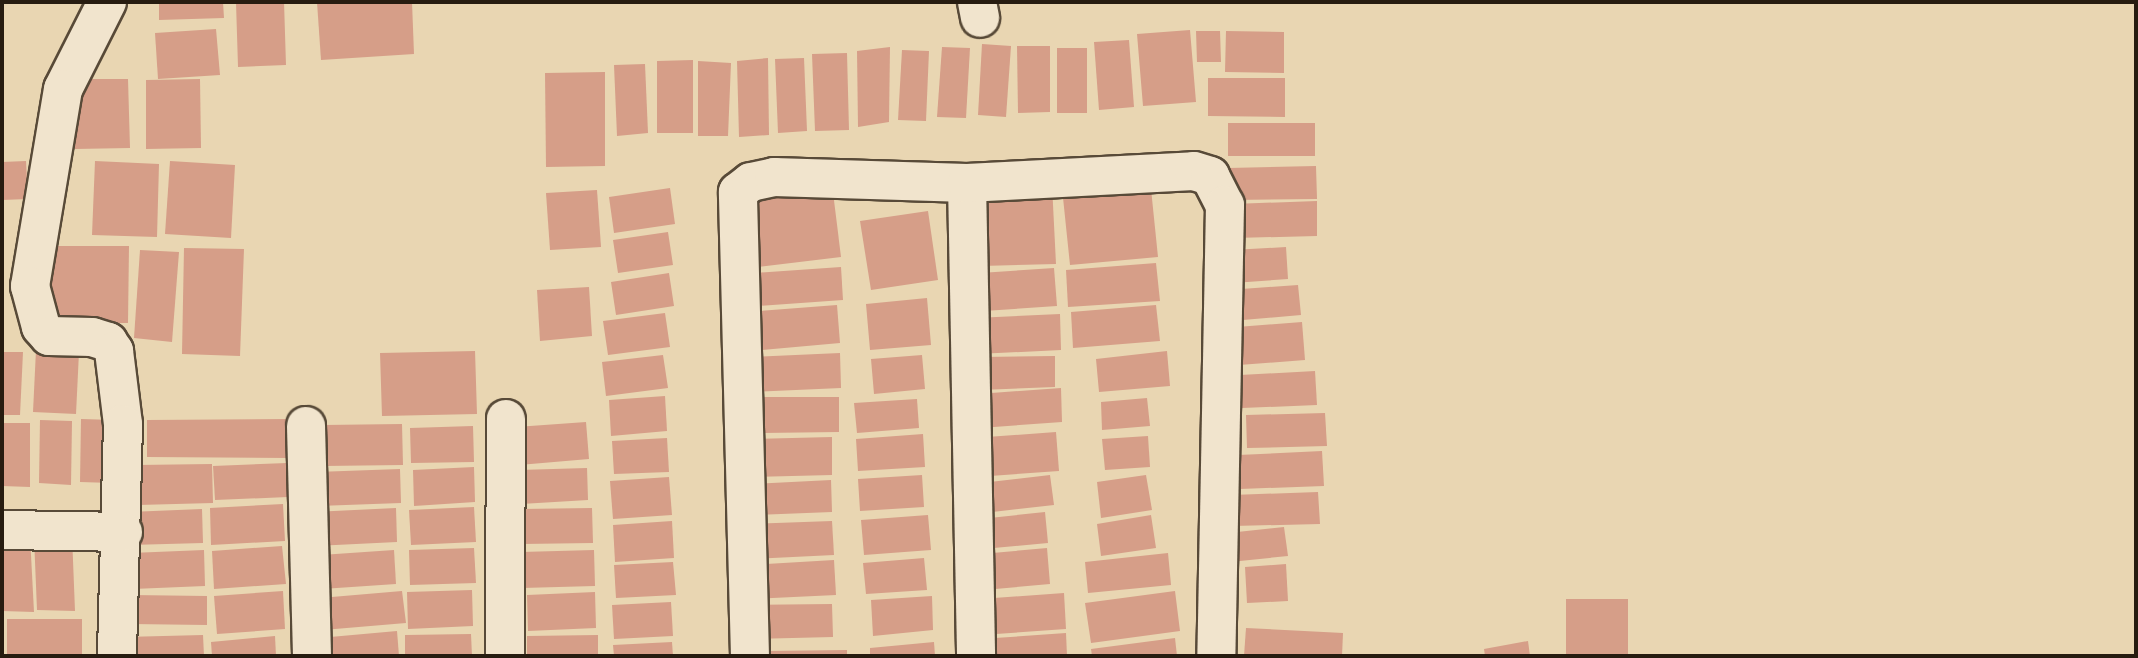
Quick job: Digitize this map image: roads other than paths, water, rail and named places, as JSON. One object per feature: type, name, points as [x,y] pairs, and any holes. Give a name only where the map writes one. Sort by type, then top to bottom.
[{"type":"street","points":[[107,2],[63,89],[30,286],[41,327],[50,336],[108,342],[118,369],[122,424],[123,532],[117,656]]},
{"type":"street","points":[[750,656],[738,192],[751,182],[774,177],[967,183],[1194,171],[1210,176],[1225,205],[1216,656]]},
{"type":"street","points":[[967,183],[976,656]]},
{"type":"street","points":[[505,656],[506,419]]},
{"type":"street","points":[[306,426],[312,656]]},
{"type":"street","points":[[2,530],[123,532]]}]
